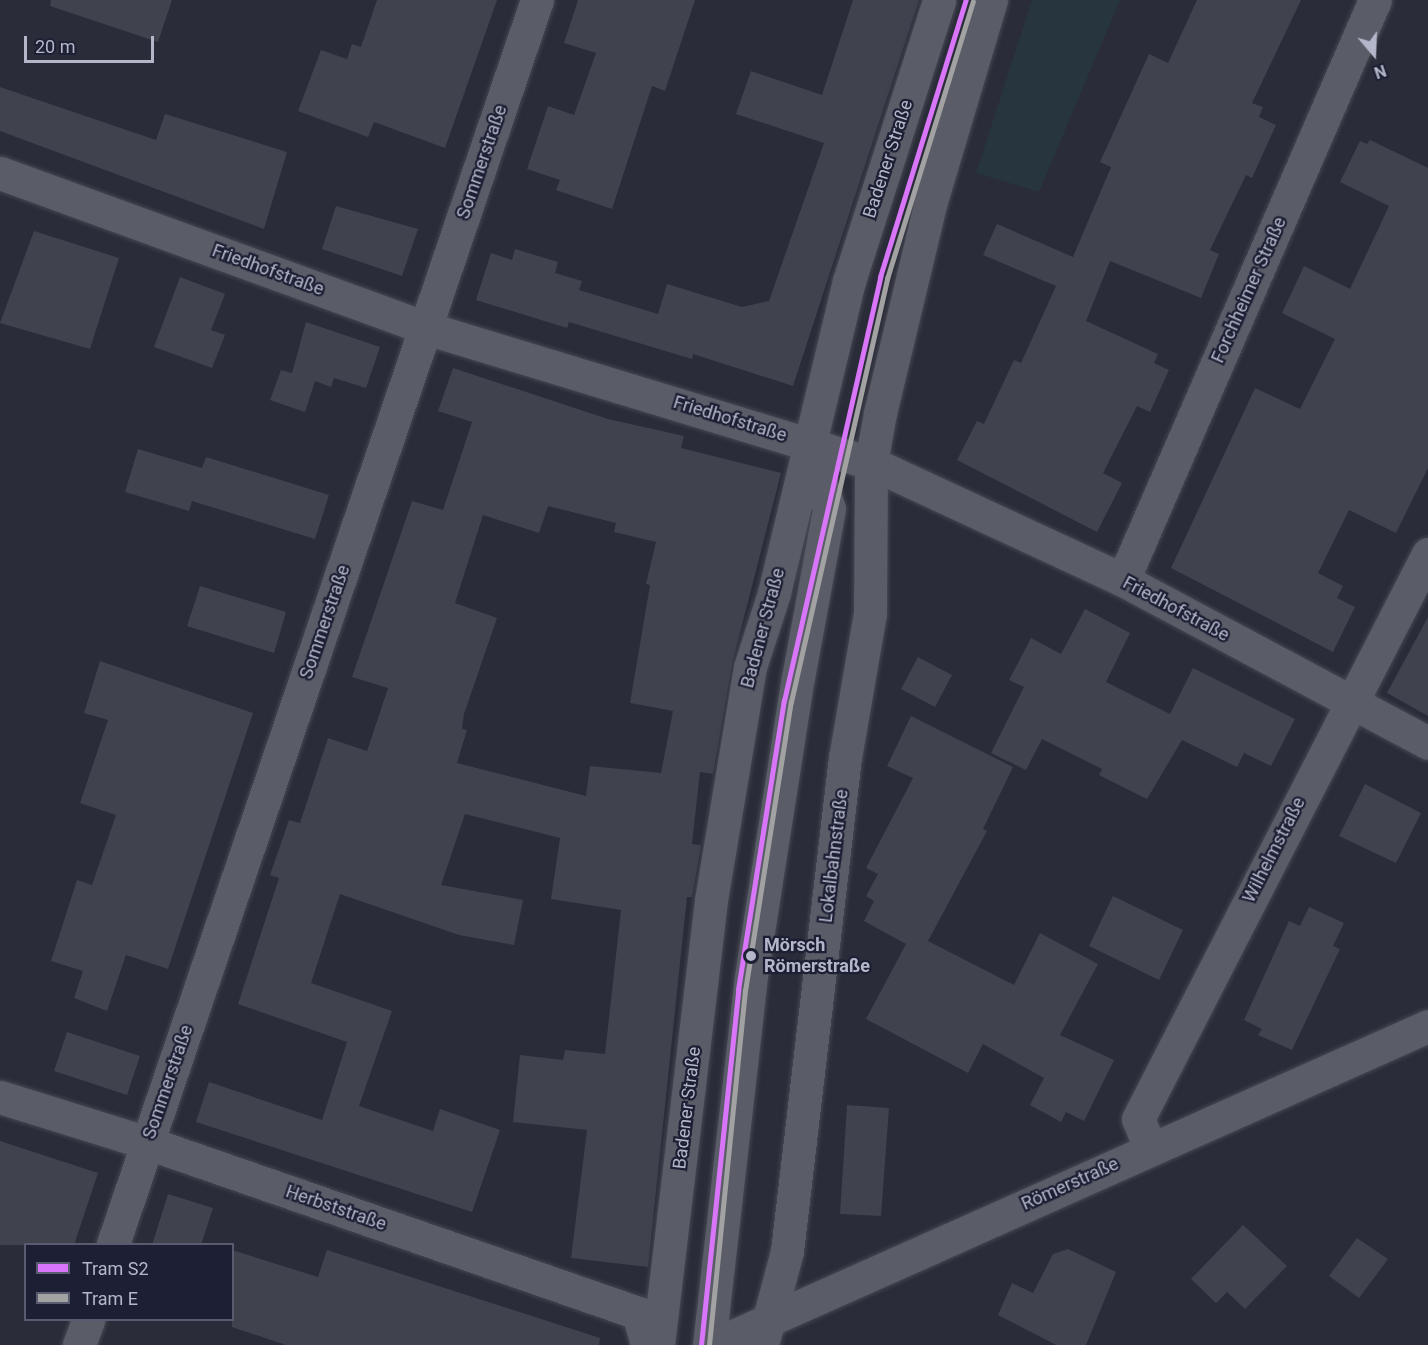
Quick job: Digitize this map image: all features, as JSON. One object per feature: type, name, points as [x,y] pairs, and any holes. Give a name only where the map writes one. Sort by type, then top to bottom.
[{"type":"street","name":"Sommerstraße","points":[[114,1243],[537,0]]},
{"type":"street","name":"Badener Straße","points":[[658,1345],[711,900],[750,667],[774,593],[807,442],[849,281],[939,0]]},
{"type":"street","points":[[829,509],[871,463],[905,298],[991,0]]},
{"type":"street","name":"Forchheimer Straße","points":[[1122,580],[1375,0]]},
{"type":"street","name":"Friedhofstraße","points":[[0,173],[426,328],[871,463],[1122,580],[1428,743]]},
{"type":"street","points":[[713,1341],[750,983],[798,678],[829,509],[807,442]]},
{"type":"street","name":"Lokalbahnstraße","points":[[767,1332],[787,1251],[846,758],[870,614],[871,463]]},
{"type":"street","name":"Wilhelmstraße","points":[[1150,1148],[1137,1119],[1428,554]]},
{"type":"street","name":"Römerstraße","points":[[713,1341],[767,1332],[1150,1148],[1428,1026]]},
{"type":"street","name":"Herbststraße","points":[[0,1097],[148,1143],[638,1313],[647,1345]]},
{"type":"street","points":[[79,1345],[88,1321]]},
{"type":"shaded area","points":[[1032,0],[1120,0],[1039,192],[976,173]]},
{"type":"building","points":[[51,0],[172,0],[158,42],[50,6]]},
{"type":"building","points":[[377,0],[497,0],[445,148],[374,122],[368,137],[298,111],[321,50],[347,59],[352,44],[361,47]]},
{"type":"building","points":[[578,0],[695,0],[665,91],[652,86],[612,209],[556,190],[560,180],[527,169],[548,106],[574,115],[596,53],[564,43]]},
{"type":"building","points":[[853,0],[919,0],[793,386],[693,354],[692,359],[569,322],[567,328],[476,300],[491,253],[512,260],[515,249],[558,262],[555,273],[582,281],[579,290],[658,314],[667,284],[742,307],[769,301],[824,143],[736,114],[751,71],[822,95]]},
{"type":"building","points":[[1197,0],[1301,0],[1252,103],[1263,107],[1259,117],[1276,125],[1252,178],[1246,175],[1210,250],[1219,254],[1201,298],[1110,261],[1086,321],[1158,354],[1154,363],[1169,370],[1150,412],[1137,406],[1103,473],[1122,483],[1097,532],[957,460],[977,421],[984,424],[1014,360],[1021,363],[1056,286],[983,255],[997,224],[1073,257],[1111,167],[1100,162],[1149,54],[1168,63]]},
{"type":"building","points":[[0,87],[156,140],[165,114],[287,152],[264,229],[0,131]]},
{"type":"building","points":[[1370,140],[1428,168],[1428,468],[1396,533],[1349,510],[1318,573],[1343,586],[1337,598],[1355,607],[1333,652],[1171,568],[1255,388],[1300,409],[1335,339],[1282,313],[1304,266],[1350,289],[1389,206],[1340,182],[1360,141],[1367,144]]},
{"type":"building","points":[[336,206],[418,229],[402,276],[322,249]]},
{"type":"building","points":[[34,231],[119,258],[90,349],[0,323]]},
{"type":"building","points":[[180,277],[225,294],[211,330],[225,335],[212,368],[154,347]]},
{"type":"building","points":[[306,322],[380,347],[366,388],[334,378],[331,387],[315,381],[305,412],[270,400],[281,370],[292,373]]},
{"type":"building","points":[[453,368],[608,419],[684,436],[681,448],[781,473],[732,664],[713,774],[700,772],[692,844],[701,845],[692,897],[687,897],[648,1267],[571,1258],[587,1130],[513,1122],[520,1055],[563,1060],[565,1050],[605,1054],[621,910],[551,899],[560,838],[465,814],[441,885],[523,900],[514,945],[459,935],[340,894],[311,983],[392,1011],[359,1106],[433,1131],[440,1109],[500,1130],[472,1212],[196,1122],[209,1082],[322,1120],[347,1042],[238,1004],[279,878],[270,875],[289,820],[300,823],[328,738],[367,751],[388,688],[352,677],[412,501],[443,510],[472,422],[438,411]],"holes":[[[548,506],[616,523],[614,532],[656,542],[646,584],[650,585],[630,703],[673,711],[661,773],[590,766],[586,796],[457,763],[467,730],[462,729],[464,714],[497,618],[455,603],[483,515],[539,533]]]},
{"type":"building","points":[[138,449],[202,468],[206,457],[329,495],[315,539],[192,501],[189,511],[125,492]]},
{"type":"building","points":[[200,586],[286,612],[274,653],[187,626]]},
{"type":"building","points":[[1085,609],[1130,633],[1106,682],[1170,714],[1193,668],[1295,719],[1271,766],[1244,753],[1237,767],[1182,740],[1147,799],[1099,775],[1102,769],[1042,739],[1026,770],[991,753],[1024,687],[1009,680],[1031,638],[1061,654]]},
{"type":"building","points":[[1428,617],[1428,716],[1387,693]]},
{"type":"building","points":[[918,657],[952,675],[935,707],[901,689]]},
{"type":"building","points":[[100,661],[253,713],[168,969],[126,955],[107,1011],[74,998],[83,971],[51,961],[77,880],[92,885],[116,815],[80,803],[108,720],[84,713]]},
{"type":"building","points":[[911,716],[1013,767],[983,829],[987,831],[928,941],[1014,985],[1040,933],[1098,964],[1060,1035],[1114,1060],[1084,1121],[1066,1112],[1061,1122],[1030,1105],[1044,1078],[983,1044],[968,1073],[866,1019],[906,944],[864,921],[874,901],[866,896],[878,874],[866,868],[913,778],[887,766]]},
{"type":"building","points":[[1365,784],[1421,813],[1396,863],[1339,836]]},
{"type":"building","points":[[1113,896],[1183,930],[1159,980],[1089,946]]},
{"type":"building","points":[[1309,907],[1344,923],[1333,946],[1340,949],[1292,1050],[1258,1035],[1262,1029],[1244,1020],[1289,921],[1300,926]]},
{"type":"building","points":[[67,1032],[140,1056],[127,1095],[54,1071]]},
{"type":"building","points":[[847,1105],[889,1108],[881,1216],[840,1214]]},
{"type":"building","points":[[0,1141],[98,1173],[75,1243],[0,1245]]},
{"type":"building","points":[[168,1194],[213,1208],[202,1243],[153,1243]]},
{"type":"building","points":[[1243,1225],[1287,1266],[1245,1309],[1227,1292],[1216,1303],[1191,1279]]},
{"type":"building","points":[[1357,1238],[1388,1259],[1359,1298],[1329,1276]]},
{"type":"building","points":[[1068,1249],[1116,1272],[1086,1345],[1056,1345],[998,1315],[1012,1283],[1033,1293],[1053,1254]]},
{"type":"building","points":[[327,1250],[600,1338],[599,1345],[286,1345],[232,1327],[232,1321],[234,1321],[234,1251],[318,1277]]},
{"type":"tram line","name":"S2","points":[[701,1345],[738,990],[784,701],[880,277],[966,0]]},
{"type":"tram line","name":"E","points":[[709,1345],[745,991],[791,702],[887,279],[973,2]]},
{"type":"place","name":"Mörsch Römerstraße","points":[[751,956]]}]
